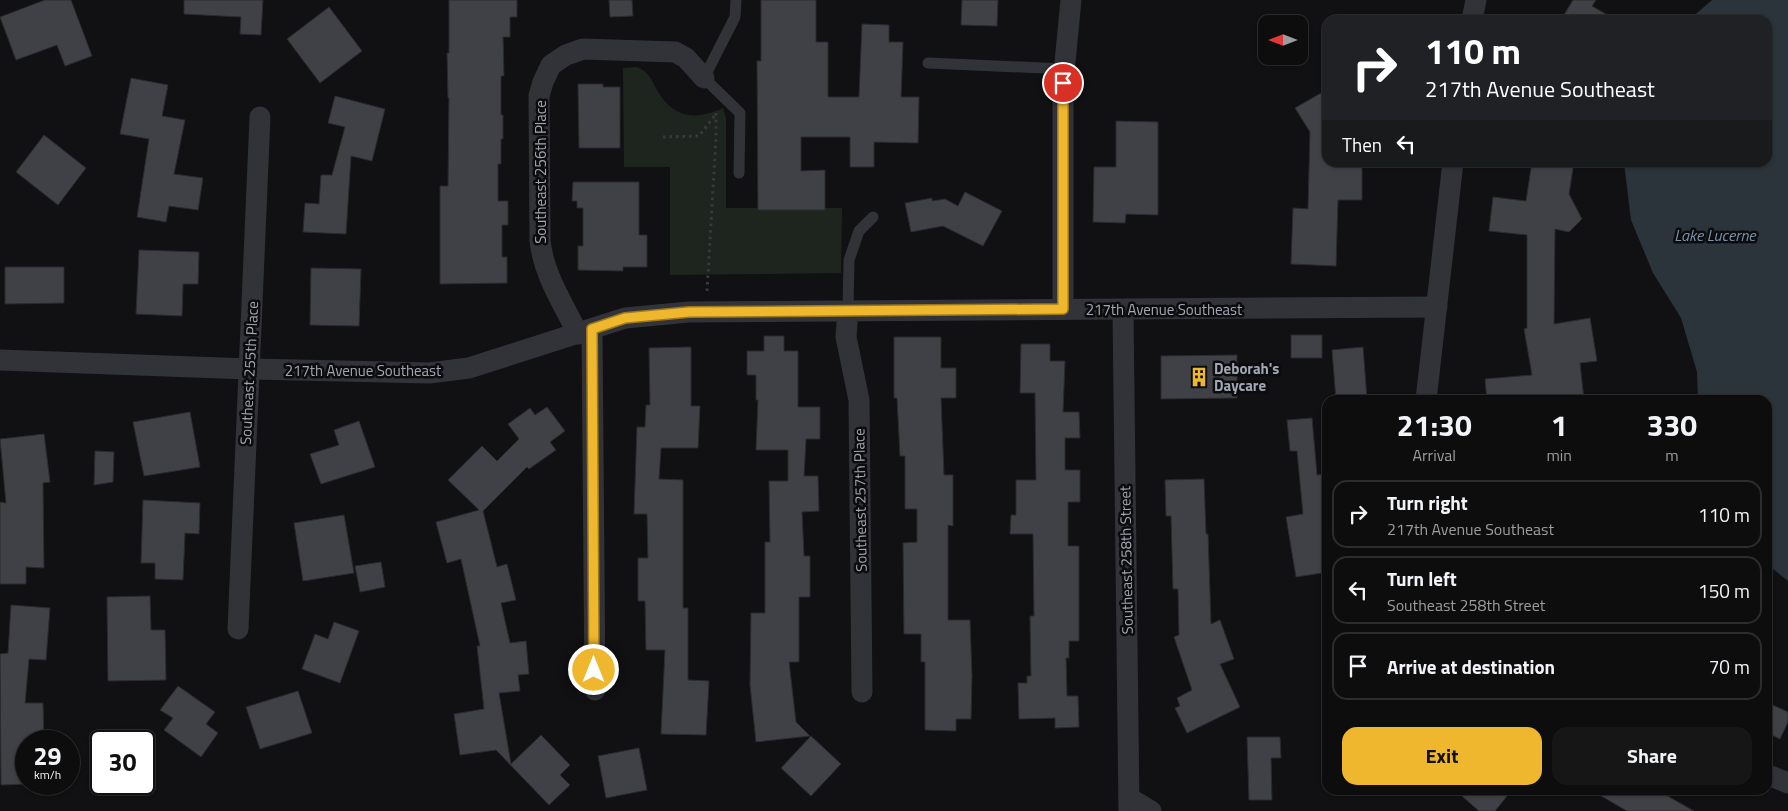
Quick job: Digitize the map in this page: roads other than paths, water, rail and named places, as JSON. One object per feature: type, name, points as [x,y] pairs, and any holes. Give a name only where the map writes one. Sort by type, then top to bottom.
[{"type":"street","points":[[1063,309],[1063,83],[1071,0]]},
{"type":"street","points":[[1473,15],[1476,0]]},
{"type":"street","name":"Southeast 256th Place","points":[[595,690],[585,331],[547,272],[541,257],[539,96],[543,82],[552,65],[566,55],[583,49],[675,52],[686,58],[704,78]]},
{"type":"street","name":"Southeast 255th Place","points":[[238,629],[260,117]]},
{"type":"street","points":[[1427,395],[1452,167]]},
{"type":"street","name":"217th Avenue Southeast","points":[[0,360],[429,373],[469,368],[625,318],[706,312],[1437,307]]},
{"type":"street","name":"Southeast 257th Place","points":[[848,310],[846,337],[858,400],[862,692]]},
{"type":"street","name":"Southeast 258th Street","points":[[1123,310],[1129,805]]},
{"type":"street","points":[[1772,777],[1788,783]]},
{"type":"street","points":[[1129,805],[1151,811]]},
{"type":"lane","points":[[736,0],[735,17],[704,78],[740,113],[739,173]]},
{"type":"lane","points":[[928,63],[1064,69]]},
{"type":"lane","points":[[848,310],[849,260],[859,231],[873,217]]},
{"type":"water","name":"Lake Lucerne","points":[[1712,0],[1788,0],[1788,581],[1772,568],[1772,395],[1698,395],[1697,372],[1681,318],[1653,273],[1631,220],[1624,167],[1772,167],[1772,15],[1695,15]]},
{"type":"place","name":"Deborah's Daycare","points":[[1199,377]]}]
